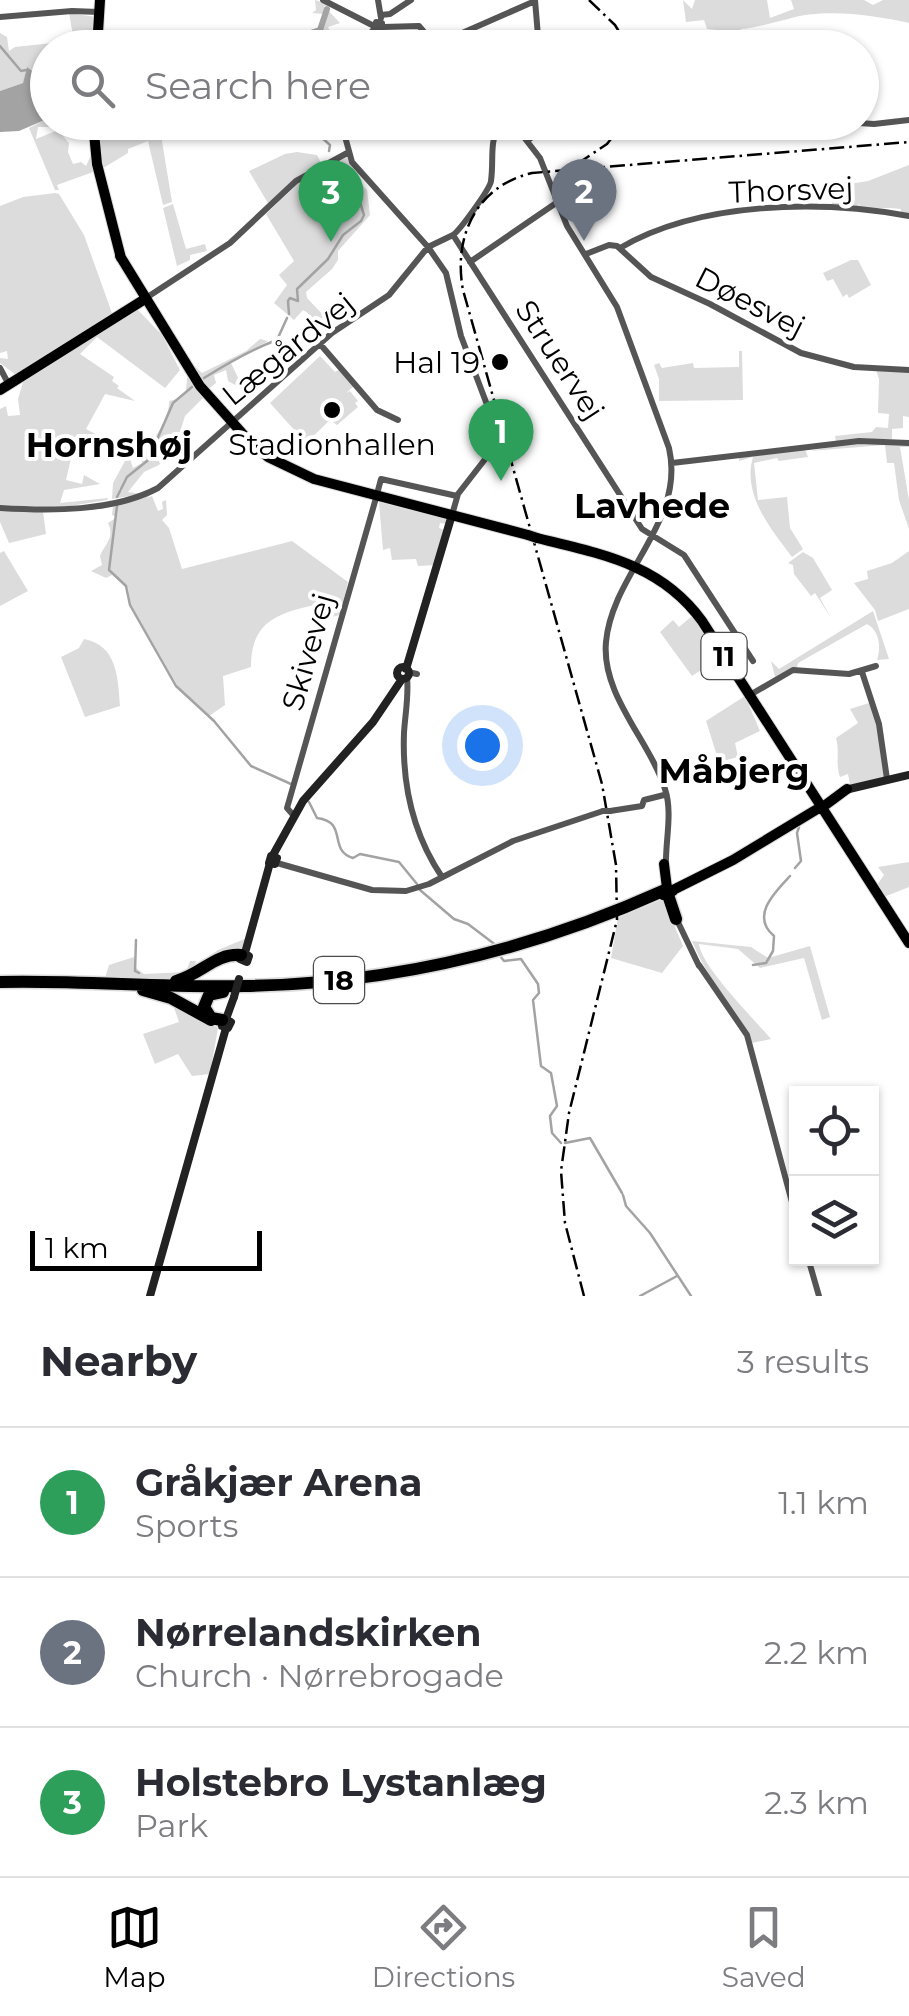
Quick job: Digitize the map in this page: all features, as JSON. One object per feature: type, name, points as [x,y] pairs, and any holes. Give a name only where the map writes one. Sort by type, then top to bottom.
[{"type":"highway","points":[[667,891],[676,919]]},
{"type":"highway","name":"18","points":[[0,984],[290,984],[404,971],[562,931],[667,891]]},
{"type":"highway","points":[[91,983],[174,981],[199,973],[223,955],[243,960]]},
{"type":"highway","points":[[243,960],[221,958],[215,967],[218,978],[233,984],[290,984]]},
{"type":"highway","name":"18","points":[[91,983],[202,989],[310,986],[427,970]]},
{"type":"highway","points":[[91,983],[154,992],[225,1023]]},
{"type":"highway","points":[[225,1023],[211,1018],[205,1010],[205,1000],[211,994],[310,986]]},
{"type":"main road","name":"11","points":[[95,140],[120,256],[200,386],[252,444],[276,462],[306,476],[596,553],[635,567],[669,589],[694,614],[909,942]]},
{"type":"main road","points":[[3,381],[28,370],[143,299]]},
{"type":"main road","name":"Skivevej","points":[[150,1296],[274,860],[294,816],[373,722],[405,673],[452,516]]},
{"type":"main road","name":"11","points":[[749,696],[845,843]]},
{"type":"main road","points":[[820,806],[847,789],[909,775]]},
{"type":"main road","points":[[820,806],[849,790],[884,779]]},
{"type":"main road","name":"18","points":[[667,891],[820,806]]},
{"type":"main road","name":"18","points":[[427,970],[524,946],[639,906],[820,806]]},
{"type":"main road","points":[[664,864],[667,891]]},
{"type":"street","points":[[378,0],[378,24]]},
{"type":"street","points":[[373,30],[411,0]]},
{"type":"street","points":[[468,30],[535,0],[537,30]]},
{"type":"street","points":[[327,2],[378,24],[426,30]]},
{"type":"street","points":[[0,17],[99,6]]},
{"type":"street","points":[[879,123],[909,120]]},
{"type":"street","points":[[346,140],[352,163],[447,276],[461,336],[492,423],[486,458],[457,496],[452,516]]},
{"type":"street","points":[[426,248],[461,229],[491,186],[492,140]]},
{"type":"street","points":[[529,140],[542,154],[567,226],[616,307],[672,463],[672,484],[664,509],[607,632],[606,662],[668,800],[667,891],[681,936],[747,1035],[789,1191]]},
{"type":"street","points":[[143,299],[230,244],[296,181],[349,151]]},
{"type":"street","points":[[470,262],[558,201]]},
{"type":"street","name":"Thorsvej","points":[[620,248],[648,233],[736,210],[854,208],[909,216]]},
{"type":"street","name":"Struervej","points":[[453,235],[642,529],[685,556],[753,661]]},
{"type":"street","points":[[586,254],[609,245],[620,248]]},
{"type":"street","name":"Lægårdvej","points":[[0,508],[57,509],[144,495],[171,478],[320,344],[389,295],[426,248]]},
{"type":"street","name":"Døesvej","points":[[620,248],[658,282],[710,304],[801,353],[854,367],[909,370]]},
{"type":"street","points":[[320,344],[376,410],[398,420]]},
{"type":"street","points":[[672,463],[859,441],[909,442]]},
{"type":"street","name":"Skivevej","points":[[294,816],[288,808],[381,478],[457,496]]},
{"type":"street","points":[[749,696],[793,670],[849,674],[876,666]]},
{"type":"street","points":[[862,672],[879,724],[884,779]]},
{"type":"street","points":[[405,673],[408,794],[419,837],[442,877]]},
{"type":"street","points":[[658,777],[664,796],[664,864]]},
{"type":"street","points":[[274,860],[390,892],[416,889],[513,841],[607,811],[629,810],[642,806],[644,800],[664,796]]},
{"type":"street","points":[[676,919],[699,966]]},
{"type":"street","points":[[810,1266],[818,1296]]},
{"type":"shaded area","points":[[315,0],[331,5],[324,6],[340,23],[328,27],[329,30],[320,30],[323,14],[312,13],[316,10]]},
{"type":"shaded area","points":[[683,0],[692,9],[695,0],[767,0],[770,18],[794,9],[791,0],[864,0],[873,5],[883,0],[909,0],[909,23],[848,14],[802,16],[741,30],[707,29],[704,20],[686,22]]},
{"type":"shaded area","points":[[69,13],[96,17],[96,30],[72,30]]},
{"type":"shaded area","points":[[0,33],[7,37],[9,51],[30,45],[30,69],[27,67],[23,83],[0,91]]},
{"type":"shaded area","points":[[27,67],[30,126],[0,132],[0,91],[23,83]]},
{"type":"shaded area","points":[[34,140],[66,140],[73,164],[81,162],[86,166],[91,155],[96,171],[57,185],[59,190],[55,190]]},
{"type":"shaded area","points":[[98,140],[162,140],[172,202],[163,205],[148,141],[128,149],[128,153],[100,170]]},
{"type":"shaded area","points":[[297,152],[317,155],[321,163],[301,175],[269,205],[249,171]]},
{"type":"shaded area","points":[[347,157],[355,171],[351,174],[367,190],[370,215],[338,251],[332,269],[306,292],[326,318],[323,322],[307,319],[308,313],[303,310],[294,320],[274,303],[287,285],[279,275],[294,261],[266,214],[303,179]]},
{"type":"shaded area","points":[[909,165],[909,214],[901,209],[860,208],[859,203],[858,207],[832,206],[831,187],[868,181]]},
{"type":"shaded area","points":[[55,193],[84,235],[112,313],[16,375],[0,363],[0,358],[8,359],[7,351],[0,353],[0,206],[23,197]]},
{"type":"shaded area","points":[[173,204],[186,249],[205,244],[207,251],[190,255],[190,260],[177,266],[163,208]]},
{"type":"shaded area","points":[[858,260],[871,285],[849,298],[847,294],[843,297],[833,279],[827,281],[823,273]]},
{"type":"shaded area","points":[[137,309],[162,335],[180,370],[165,388],[97,337],[80,354],[114,377],[117,388],[135,401],[105,394],[86,429],[113,443],[110,450],[81,439],[66,480],[82,484],[84,475],[100,484],[64,490],[60,503],[107,500],[64,507],[0,506],[0,409],[6,406],[8,416],[20,415],[18,399],[24,379]]},
{"type":"shaded area","points":[[260,339],[268,341],[231,363],[241,384],[237,386],[228,381],[226,370],[214,375],[216,383],[207,390],[185,357],[202,373],[246,351]]},
{"type":"shaded area","points":[[739,351],[743,400],[659,401],[659,379],[654,365],[739,367]]},
{"type":"shaded area","points":[[320,356],[335,372],[340,369],[354,386],[346,393],[350,391],[358,407],[337,425],[330,420],[306,443],[270,403]]},
{"type":"shaded area","points":[[876,370],[909,371],[909,417],[903,416],[903,428],[892,429],[892,439],[836,441],[835,436],[888,428],[889,414],[878,413]]},
{"type":"shaded area","points":[[187,378],[205,396],[185,416],[180,432],[165,449],[167,456],[144,472],[128,492],[141,494],[112,499],[113,483],[126,459],[130,459],[133,468],[142,463],[166,416],[169,401],[181,398],[189,390],[186,391]]},
{"type":"shaded area","points":[[856,442],[909,443],[909,447],[900,447],[909,500],[909,529],[899,500],[894,463],[887,463],[885,445],[810,451]]},
{"type":"shaded area","points":[[805,449],[808,457],[754,463],[758,500],[787,497],[790,528],[803,549],[792,557],[760,510],[751,484],[753,457],[739,461],[739,456]]},
{"type":"shaded area","points":[[154,492],[147,498],[152,496],[158,511],[166,500],[167,515],[162,520],[169,528],[182,569],[292,541],[348,582],[340,615],[323,619],[319,604],[270,621],[256,639],[251,667],[223,676],[225,705],[209,716],[178,687],[131,605],[128,588],[114,574],[106,578],[91,571],[102,565],[100,556],[110,536],[108,523],[117,517],[112,515],[113,505]]},
{"type":"shaded area","points":[[379,502],[446,519],[446,524],[440,523],[439,528],[444,530],[435,565],[418,566],[416,559],[392,560],[390,548],[383,550]]},
{"type":"shaded area","points":[[0,509],[43,511],[46,534],[9,543],[0,522]]},
{"type":"shaded area","points":[[4,551],[28,591],[0,606],[0,553]]},
{"type":"shaded area","points":[[909,551],[909,609],[878,621],[875,610],[854,583],[868,579],[867,571],[892,563]]},
{"type":"shaded area","points":[[803,552],[813,558],[832,590],[820,598],[831,618],[788,563]]},
{"type":"shaded area","points":[[873,611],[889,659],[877,660],[878,640],[867,624],[775,677],[771,661],[779,669]]},
{"type":"shaded area","points":[[692,616],[721,657],[692,676],[660,632],[673,620],[679,627]]},
{"type":"shaded area","points":[[84,639],[103,648],[114,664],[120,706],[85,717],[61,657],[79,648]]},
{"type":"shaded area","points":[[745,696],[760,731],[735,743],[738,757],[719,762],[706,721]]},
{"type":"shaded area","points":[[869,703],[877,723],[884,777],[850,785],[848,774],[840,777],[836,738],[858,723],[850,709]]},
{"type":"shaded area","points":[[909,862],[909,887],[884,897],[877,885],[884,875],[878,867]]},
{"type":"shaded area","points":[[663,899],[683,946],[662,973],[611,958],[618,918]]},
{"type":"shaded area","points":[[247,938],[245,950],[169,980],[105,978],[109,965],[134,957],[136,968],[144,974],[186,972],[190,961],[196,961],[194,967],[218,950]]},
{"type":"shaded area","points":[[692,941],[751,947],[768,958],[810,946],[830,1017],[822,1020],[804,958],[760,968],[738,949],[699,944],[718,978],[771,1039],[752,1043]]},
{"type":"shaded area","points":[[172,1002],[218,1028],[210,1074],[192,1076],[178,1054],[155,1064],[143,1034],[179,1022]]},
{"type":"waterway","points":[[320,30],[327,9]]},
{"type":"waterway","points":[[0,46],[21,71],[26,70]]},
{"type":"waterway","points":[[324,140],[330,145],[329,151]]},
{"type":"waterway","points":[[328,166],[351,183],[344,191],[346,198]]},
{"type":"waterway","points":[[289,314],[290,298],[298,301],[297,289],[328,259],[343,235],[361,221],[364,215],[360,202],[346,200]]},
{"type":"waterway","points":[[204,378],[277,340],[287,318]]},
{"type":"waterway","points":[[121,489],[127,477],[152,457],[149,448],[156,442],[173,403],[192,387]]},
{"type":"waterway","points":[[117,497],[120,491]]},
{"type":"waterway","points":[[117,506],[109,570],[126,586],[130,605],[176,686],[214,721],[251,766],[291,784]]},
{"type":"waterway","points":[[309,802],[317,818],[336,830],[345,854],[399,862],[417,884]]},
{"type":"waterway","points":[[795,868],[801,861],[799,827]]},
{"type":"waterway","points":[[753,965],[766,963],[773,951],[774,936],[767,928],[765,912],[790,876]]},
{"type":"waterway","points":[[420,890],[454,919],[468,924],[497,946]]},
{"type":"waterway","points":[[136,940],[135,971],[139,973]]},
{"type":"waterway","points":[[500,956],[504,961],[521,959],[538,984],[539,993],[533,1000],[541,1066],[551,1073],[557,1106],[550,1116],[552,1133],[561,1143]]},
{"type":"waterway","points":[[565,1143],[590,1138],[622,1193]]},
{"type":"waterway","points":[[623,1195],[626,1206],[650,1233],[691,1296]]},
{"type":"waterway","points":[[640,1296],[677,1276]]},
{"type":"railway","points":[[589,0],[618,30]]},
{"type":"railway","points":[[577,164],[610,140]]},
{"type":"railway","points":[[584,1296],[565,1223],[561,1171],[569,1113],[617,920],[616,865],[602,784],[463,290],[461,270],[466,233],[483,202],[496,189],[532,173],[909,142]]},
{"type":"place","name":"Nørrelandskirken","points":[[584,241]]},
{"type":"place","name":"Holstebro Lystanlæg","points":[[331,242]]},
{"type":"place","name":"Hal 19","points":[[500,362]]},
{"type":"place","name":"Stadionhallen","points":[[332,410]]},
{"type":"place","name":"Gråkjær Arena","points":[[501,481]]},
{"type":"district","name":"Hornshøj","points":[[109,444]]},
{"type":"district","name":"Lavhede","points":[[652,505]]},
{"type":"district","name":"Måbjerg","points":[[734,770]]}]
